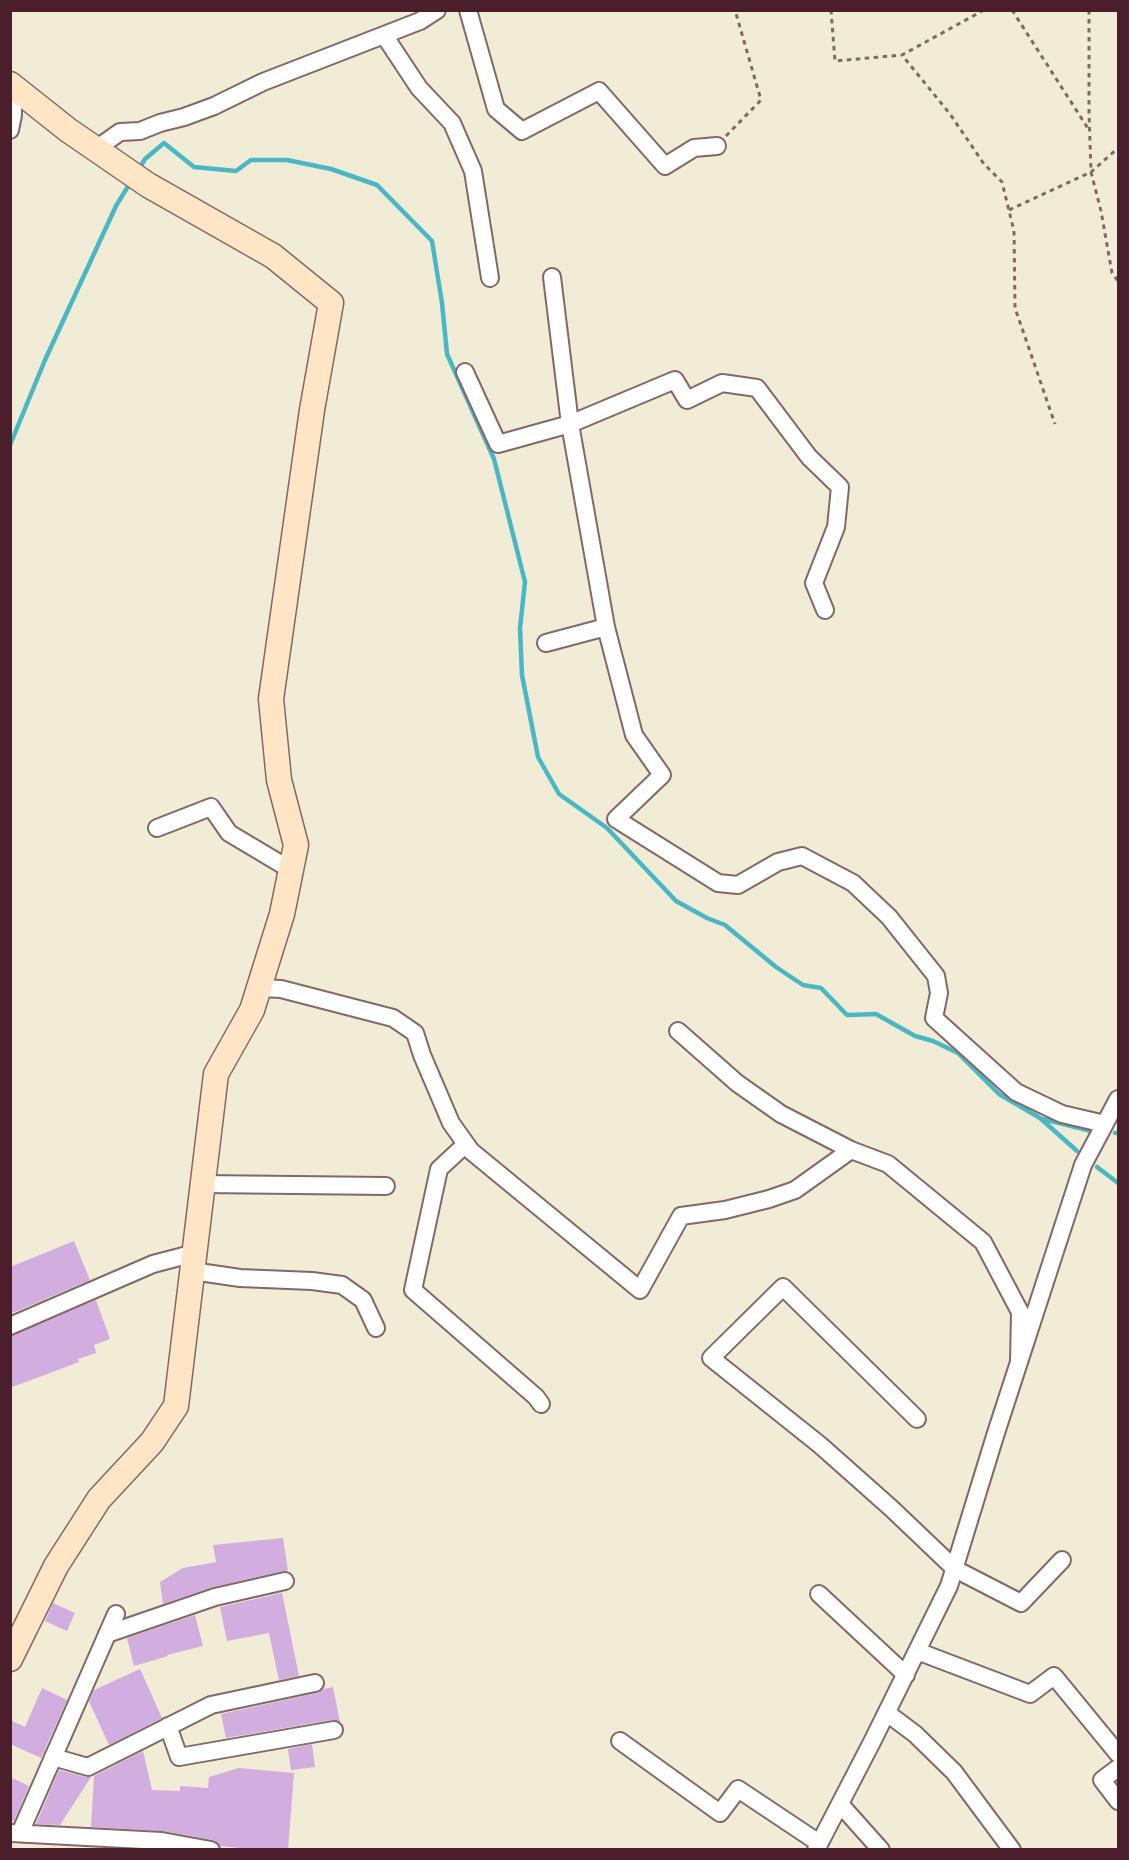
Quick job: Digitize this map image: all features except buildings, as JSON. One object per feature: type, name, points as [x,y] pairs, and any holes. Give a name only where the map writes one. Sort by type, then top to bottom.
[{"type":"street","points":[[96,149],[120,132],[140,131],[214,106],[263,82],[420,21],[437,10]]},
{"type":"street","points":[[468,10],[496,109],[522,131],[598,91],[665,166],[694,148],[717,146]]},
{"type":"street","points":[[384,35],[419,88],[453,123],[472,171],[490,278]]},
{"type":"street","points":[[10,130],[13,98],[96,149],[148,185],[273,256],[331,303],[312,410],[271,699],[279,780],[296,845],[282,914],[252,1010],[216,1074],[176,1406],[152,1442],[99,1499],[56,1566],[10,1659]]},
{"type":"street","points":[[552,277],[570,424],[606,627],[634,735],[662,775],[616,819],[718,883],[738,885],[778,862],[802,856],[853,883],[889,917],[936,976],[939,993],[934,1018],[1016,1092],[1062,1114],[1105,1124]]},
{"type":"street","points":[[465,372],[498,444],[570,424],[675,380],[687,400],[722,383],[758,388],[810,457],[840,486],[836,527],[814,584],[825,610]]},
{"type":"street","points":[[546,643],[606,627]]},
{"type":"street","points":[[157,828],[211,807],[229,833],[291,870]]},
{"type":"street","points":[[259,988],[281,989],[393,1018],[415,1033],[451,1123],[471,1152],[640,1290],[681,1216],[725,1210],[795,1190],[851,1150]]},
{"type":"street","points":[[678,1031],[737,1083],[782,1114],[851,1150],[888,1164],[983,1242],[1020,1312],[1019,1362]]},
{"type":"street","points":[[620,1741],[720,1813],[738,1789],[818,1846],[949,1586],[1083,1165],[1119,1099]]},
{"type":"street","points":[[466,1144],[439,1169],[413,1290],[536,1397],[541,1404]]},
{"type":"street","points":[[202,1184],[386,1186]]},
{"type":"street","points":[[10,1326],[153,1264],[194,1262],[240,1278],[312,1281],[342,1285],[363,1300],[376,1328]]},
{"type":"street","points":[[917,1419],[783,1287],[711,1358],[820,1445],[955,1569],[1021,1603],[1062,1560]]},
{"type":"street","points":[[107,1634],[214,1598],[285,1581]]},
{"type":"street","points":[[819,1594],[906,1675]]},
{"type":"street","points":[[116,1614],[53,1757],[15,1833],[162,1841],[211,1850]]},
{"type":"street","points":[[917,1651],[1030,1694],[1054,1676],[1119,1755]]},
{"type":"street","points":[[53,1757],[88,1767],[211,1705],[315,1683]]},
{"type":"street","points":[[886,1713],[915,1734],[954,1772],[1012,1850]]},
{"type":"street","points":[[168,1726],[179,1757],[334,1730]]},
{"type":"street","points":[[1119,1768],[1102,1780],[1119,1801]]},
{"type":"street","points":[[840,1804],[881,1850]]},
{"type":"path","points":[[717,146],[761,100],[735,10]]},
{"type":"path","points":[[831,10],[835,61],[902,55],[984,10]]},
{"type":"path","points":[[1012,10],[1090,131]]},
{"type":"path","points":[[1089,10],[1091,172],[1101,211],[1112,273],[1119,281]]},
{"type":"path","points":[[902,55],[950,114],[984,164],[1002,182],[1014,231],[1015,308],[1054,424]]},
{"type":"path","points":[[1009,210],[1091,172],[1119,148]]},
{"type":"waterway","points":[[142,164],[164,143],[194,167],[236,171],[251,160],[287,160],[331,169],[377,185],[432,241],[447,354],[494,459],[525,582],[520,628],[522,675],[538,757],[559,794],[607,828],[676,901],[725,925],[776,967],[803,985],[821,988],[847,1015],[876,1014],[915,1036],[933,1041],[958,1053],[999,1094],[1040,1118],[1077,1151]]},
{"type":"waterway","points":[[10,445],[45,360],[116,206],[127,188]]},
{"type":"waterway","points":[[1043,1119],[1091,1131]]},
{"type":"waterway","points":[[1097,1167],[1118,1183]]}]
